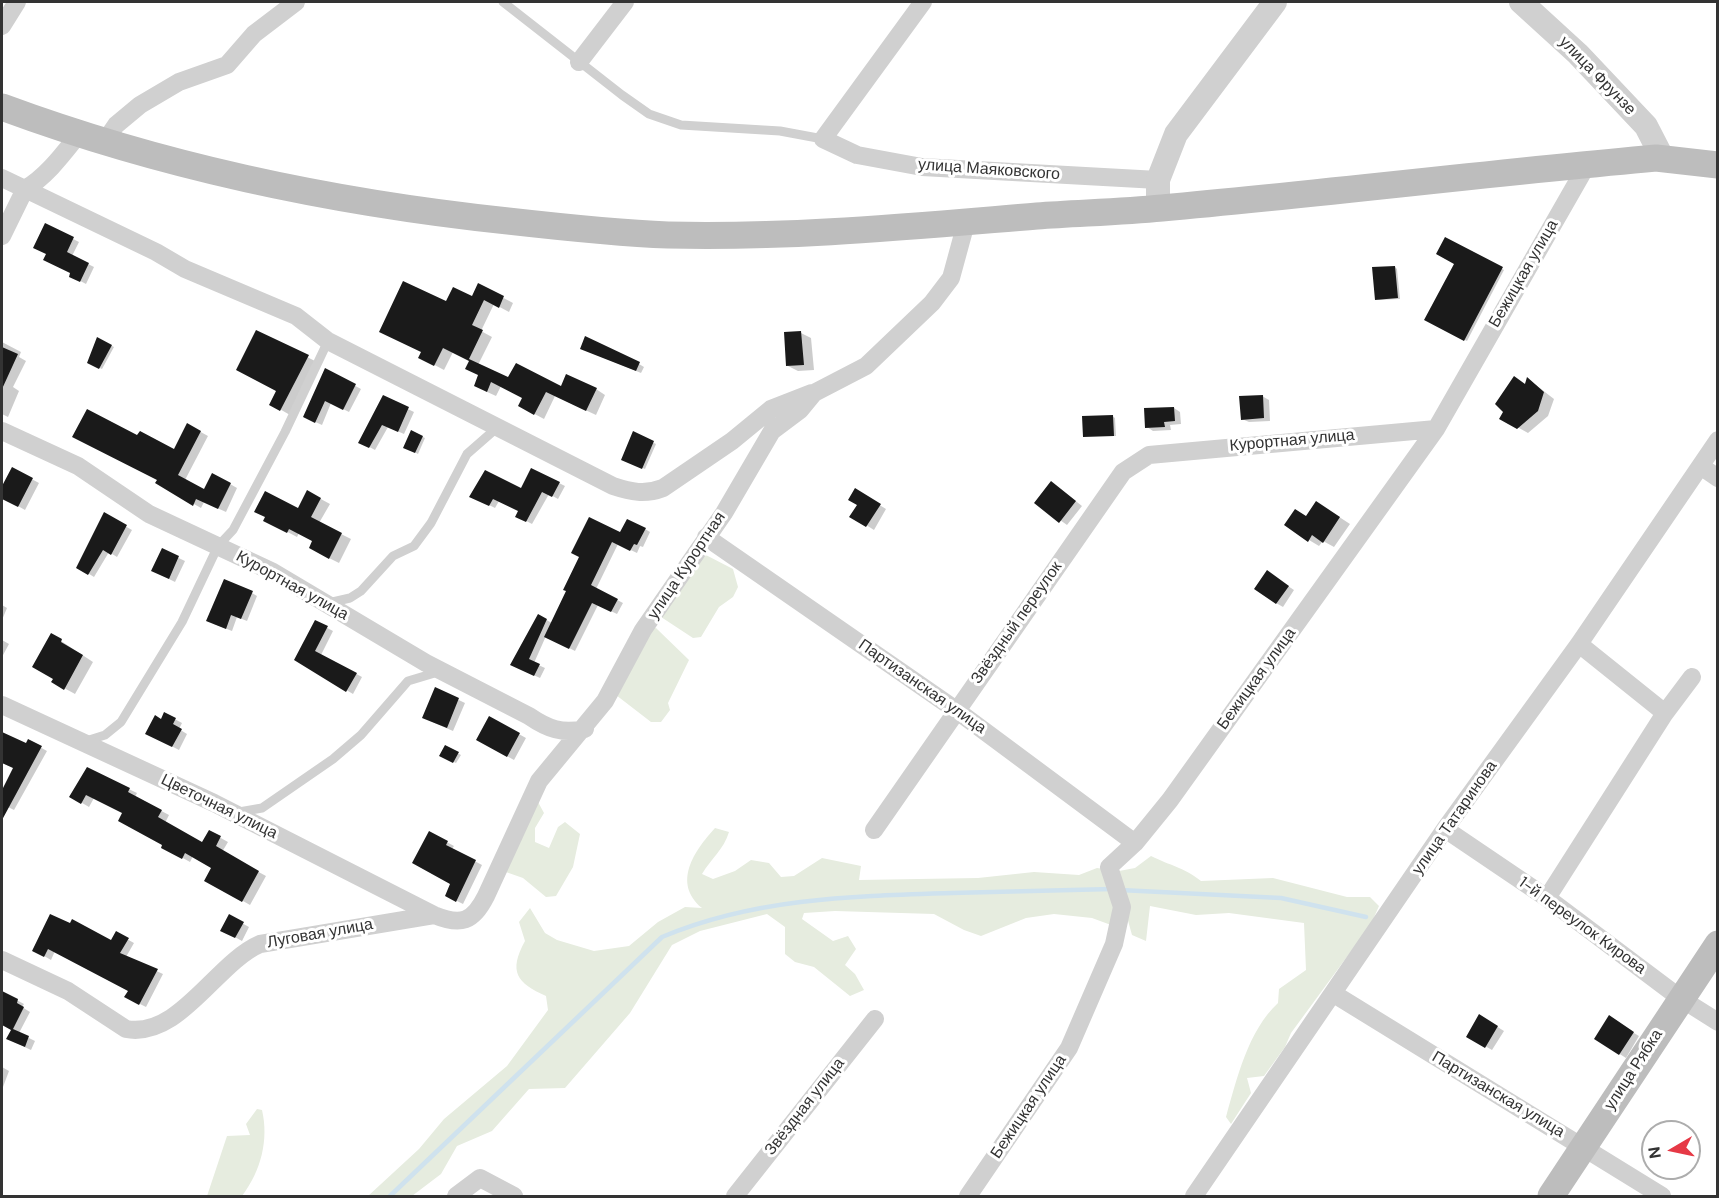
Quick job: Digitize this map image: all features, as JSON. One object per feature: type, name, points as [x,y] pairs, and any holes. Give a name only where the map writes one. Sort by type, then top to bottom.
[{"type":"main road","points":[[2,107],[92,137],[186,164],[327,194],[444,214],[582,230],[749,236],[966,223],[1158,208],[1663,159],[1718,165]]},
{"type":"main road","name":"улица Рябка","points":[[1551,1197],[1680,998],[1718,944]]},
{"type":"street","points":[[2,26],[17,2]]},
{"type":"street","points":[[2,236],[24,189],[36,182],[56,163],[92,137],[116,124],[140,105],[179,82],[227,65],[254,34],[296,2]]},
{"type":"street","points":[[579,62],[625,2]]},
{"type":"street","points":[[823,139],[923,2]]},
{"type":"street","points":[[1158,208],[1158,180],[1176,134],[1275,2]]},
{"type":"street","name":"улица Фрунзе","points":[[1521,2],[1578,54],[1646,126],[1663,159]]},
{"type":"street","name":"улица Маяковского","points":[[823,139],[857,155],[922,167],[1158,180]]},
{"type":"street","name":"Бежицкая улица","points":[[968,1197],[1069,1048],[1114,944],[1122,907],[1109,867],[1135,843],[1170,800],[1436,429],[1587,165]]},
{"type":"street","points":[[2,178],[156,252],[184,269],[296,316],[328,341],[614,486],[632,492],[652,492],[732,441],[771,409],[814,393]]},
{"type":"street","name":"улица Курортная","points":[[434,915],[449,921],[469,919],[478,912],[539,781],[585,729],[605,701],[643,630],[724,513],[772,431],[800,410],[814,393],[866,366],[932,303],[951,278],[966,223]]},
{"type":"street","name":"Курортная улица","points":[[1149,454],[1436,429]]},
{"type":"street","name":"Курортная улица","points":[[2,431],[78,466],[149,514],[273,572],[544,726],[569,732],[585,729]]},
{"type":"street","name":"улица Татаринова","points":[[1194,1197],[1445,829],[1579,644],[1718,440]]},
{"type":"street","name":"Звёздный переулок","points":[[874,830],[1123,472],[1149,454]]},
{"type":"street","points":[[1701,467],[1718,478]]},
{"type":"street","name":"Партизанская улица","points":[[706,537],[956,710],[1135,843]]},
{"type":"street","points":[[1579,644],[1665,713]]},
{"type":"street","points":[[1547,898],[1665,713],[1692,677]]},
{"type":"street","name":"Цветочная улица","points":[[2,705],[214,803],[434,915]]},
{"type":"street","name":"1-й переулок Кирова","points":[[1445,829],[1547,898],[1680,998],[1718,1022]]},
{"type":"street","name":"Луговая улица","points":[[2,960],[68,991],[126,1029],[136,1031],[168,1020],[182,1011],[235,960],[261,944],[434,915]]},
{"type":"street","name":"Партизанская улица","points":[[1334,994],[1662,1197]]},
{"type":"street","name":"Звёздная улица","points":[[735,1197],[875,1019]]},
{"type":"street","points":[[456,1197],[480,1179],[514,1197]]},
{"type":"lane","points":[[503,2],[649,114],[681,125],[780,131],[823,139]]},
{"type":"lane","points":[[81,741],[105,735],[121,722],[182,622],[218,546],[233,530],[285,432],[328,341]]},
{"type":"lane","points":[[325,603],[350,598],[361,591],[393,556],[414,546],[431,523],[467,454],[499,426]]},
{"type":"lane","points":[[214,803],[238,812],[262,808],[333,759],[361,735],[408,681],[444,671]]},
{"type":"shaded area","points":[[702,553],[733,569],[738,587],[733,597],[719,607],[701,637],[693,638],[658,615]]},
{"type":"shaded area","points":[[656,628],[689,660],[668,703],[670,710],[661,722],[651,722],[616,695],[636,632]]},
{"type":"shaded area","points":[[538,802],[544,813],[535,828],[535,842],[549,848],[558,827],[565,822],[580,834],[573,867],[556,896],[546,897],[523,878],[503,871]]},
{"type":"shaded area","points":[[715,828],[729,832],[721,849],[702,874],[713,879],[735,871],[751,860],[769,863],[781,877],[794,876],[822,858],[861,866],[859,880],[978,878],[1034,872],[1079,875],[1097,868],[1119,871],[1135,868],[1151,856],[1201,881],[1273,878],[1347,897],[1370,897],[1379,906],[1371,924],[1291,1033],[1285,1047],[1264,1076],[1247,1078],[1251,1093],[1231,1124],[1226,1117],[1239,1071],[1251,1041],[1278,1003],[1279,989],[1306,970],[1304,923],[1229,913],[1196,915],[1150,906],[1146,941],[1132,935],[1127,917],[1111,925],[1092,918],[1054,914],[1026,918],[981,936],[934,914],[835,911],[804,913],[802,919],[833,941],[848,936],[856,949],[845,965],[855,974],[864,990],[850,996],[814,967],[795,962],[785,954],[785,927],[767,914],[700,931],[672,945],[630,1013],[565,1088],[529,1089],[492,1131],[457,1146],[441,1174],[412,1196],[368,1196],[419,1149],[444,1119],[507,1066],[548,1010],[546,996],[528,986],[518,975],[517,961],[525,941],[519,922],[530,908],[545,933],[557,940],[594,951],[629,946],[658,922],[685,907],[702,908],[688,888],[687,878],[694,857]]},
{"type":"shaded area","points":[[257,1109],[262,1110],[264,1144],[259,1166],[249,1186],[242,1196],[207,1196],[227,1136],[250,1135],[246,1124]]},
{"type":"building","points":[[45,223],[74,237],[67,252],[89,263],[80,282],[69,277],[70,273],[43,260],[46,254],[33,248]]},
{"type":"building","points":[[1445,237],[1503,267],[1464,341],[1424,320],[1454,264],[1436,254]]},
{"type":"building","points":[[1395,266],[1398,298],[1375,300],[1372,267]]},
{"type":"building","points":[[403,281],[446,301],[453,287],[472,296],[478,283],[504,296],[499,308],[484,300],[472,325],[483,330],[469,359],[508,377],[516,363],[561,386],[566,374],[597,388],[586,411],[546,392],[534,415],[518,406],[522,398],[491,382],[487,392],[474,386],[478,375],[465,369],[469,361],[443,348],[434,366],[418,358],[421,352],[379,332]]},
{"type":"building","points":[[256,330],[309,355],[280,411],[269,405],[276,391],[236,370]]},
{"type":"building","points":[[801,331],[804,365],[786,366],[784,332]]},
{"type":"building","points":[[585,336],[640,362],[636,371],[580,349]]},
{"type":"building","points":[[97,337],[112,345],[99,369],[87,363]]},
{"type":"building","points":[[2,347],[18,354],[2,389]]},
{"type":"building","points":[[325,368],[356,384],[343,410],[325,401],[315,423],[303,417]]},
{"type":"building","points":[[1514,376],[1525,384],[1527,377],[1544,392],[1538,411],[1517,429],[1499,419],[1503,412],[1495,404]]},
{"type":"building","points":[[383,395],[409,407],[398,432],[382,425],[369,448],[358,443]]},
{"type":"building","points":[[1263,395],[1264,418],[1241,420],[1239,396]]},
{"type":"building","points":[[1174,407],[1175,421],[1164,422],[1165,427],[1145,428],[1144,408]]},
{"type":"building","points":[[87,409],[137,435],[140,431],[174,449],[187,423],[201,431],[178,475],[204,489],[212,473],[231,483],[218,509],[196,499],[193,506],[155,483],[157,480],[72,437]]},
{"type":"building","points":[[1113,415],[1114,436],[1083,437],[1082,416]]},
{"type":"building","points":[[411,430],[423,436],[415,453],[403,448]]},
{"type":"building","points":[[633,431],[654,441],[642,469],[621,460]]},
{"type":"building","points":[[12,467],[33,478],[18,507],[2,499],[2,486]]},
{"type":"building","points":[[531,468],[560,482],[552,497],[542,492],[526,522],[515,517],[518,511],[493,499],[489,506],[469,497],[485,470],[521,488]]},
{"type":"building","points":[[1051,481],[1076,501],[1059,523],[1034,503]]},
{"type":"building","points":[[855,488],[881,504],[866,527],[849,517],[857,505],[848,500]]},
{"type":"building","points":[[307,490],[321,498],[311,517],[342,533],[329,559],[309,548],[312,541],[289,529],[287,533],[263,521],[265,517],[254,512],[265,491],[298,508]]},
{"type":"building","points":[[1316,501],[1340,517],[1323,543],[1312,535],[1308,542],[1284,525],[1295,509],[1306,516]]},
{"type":"building","points":[[104,512],[127,525],[111,555],[103,550],[88,575],[76,568]]},
{"type":"building","points":[[589,517],[620,532],[627,519],[646,528],[637,545],[634,544],[630,551],[612,542],[591,585],[618,599],[611,612],[592,603],[569,649],[544,637],[579,557],[571,553]]},
{"type":"building","points":[[162,548],[179,556],[169,579],[151,571]]},
{"type":"building","points":[[1267,570],[1289,586],[1276,604],[1254,589]]},
{"type":"building","points":[[224,579],[253,591],[241,619],[231,615],[226,629],[206,621]]},
{"type":"building","points":[[538,614],[547,619],[529,659],[540,664],[534,676],[510,665]]},
{"type":"building","points":[[315,620],[328,626],[315,651],[357,673],[346,692],[294,660]]},
{"type":"building","points":[[51,633],[83,655],[64,690],[51,682],[53,679],[32,667]]},
{"type":"building","points":[[435,687],[459,698],[447,728],[422,718]]},
{"type":"building","points":[[164,712],[176,718],[173,724],[182,729],[172,747],[145,734],[155,715],[161,719]]},
{"type":"building","points":[[489,716],[520,733],[507,757],[476,740]]},
{"type":"building","points":[[2,732],[26,743],[28,739],[42,746],[2,820],[2,790],[13,768],[2,763]]},
{"type":"building","points":[[445,745],[459,752],[453,763],[439,756]]},
{"type":"building","points":[[87,767],[130,788],[128,792],[162,810],[158,817],[202,842],[209,830],[221,836],[216,846],[259,871],[242,902],[204,881],[211,868],[185,853],[182,859],[161,848],[162,845],[118,821],[122,813],[86,795],[81,804],[69,797]]},
{"type":"building","points":[[429,831],[448,841],[446,845],[476,860],[456,902],[445,896],[450,884],[412,863]]},
{"type":"building","points":[[50,914],[70,923],[72,919],[111,940],[116,931],[129,938],[120,953],[158,969],[139,1005],[124,997],[128,991],[48,949],[44,957],[32,951]]},
{"type":"building","points":[[229,914],[244,922],[235,938],[220,931]]},
{"type":"building","points":[[2,991],[18,999],[17,1003],[24,1007],[13,1029],[29,1036],[25,1047],[6,1039],[11,1030],[2,1025]]},
{"type":"building","points":[[1479,1014],[1498,1026],[1485,1048],[1466,1037]]},
{"type":"building","points":[[1609,1015],[1634,1032],[1619,1055],[1594,1039]]},
{"type":"waterway","points":[[390,1196],[662,937],[732,914],[804,901],[952,893],[1112,889]]},
{"type":"waterway","points":[[1120,890],[1281,898],[1366,917]]}]
